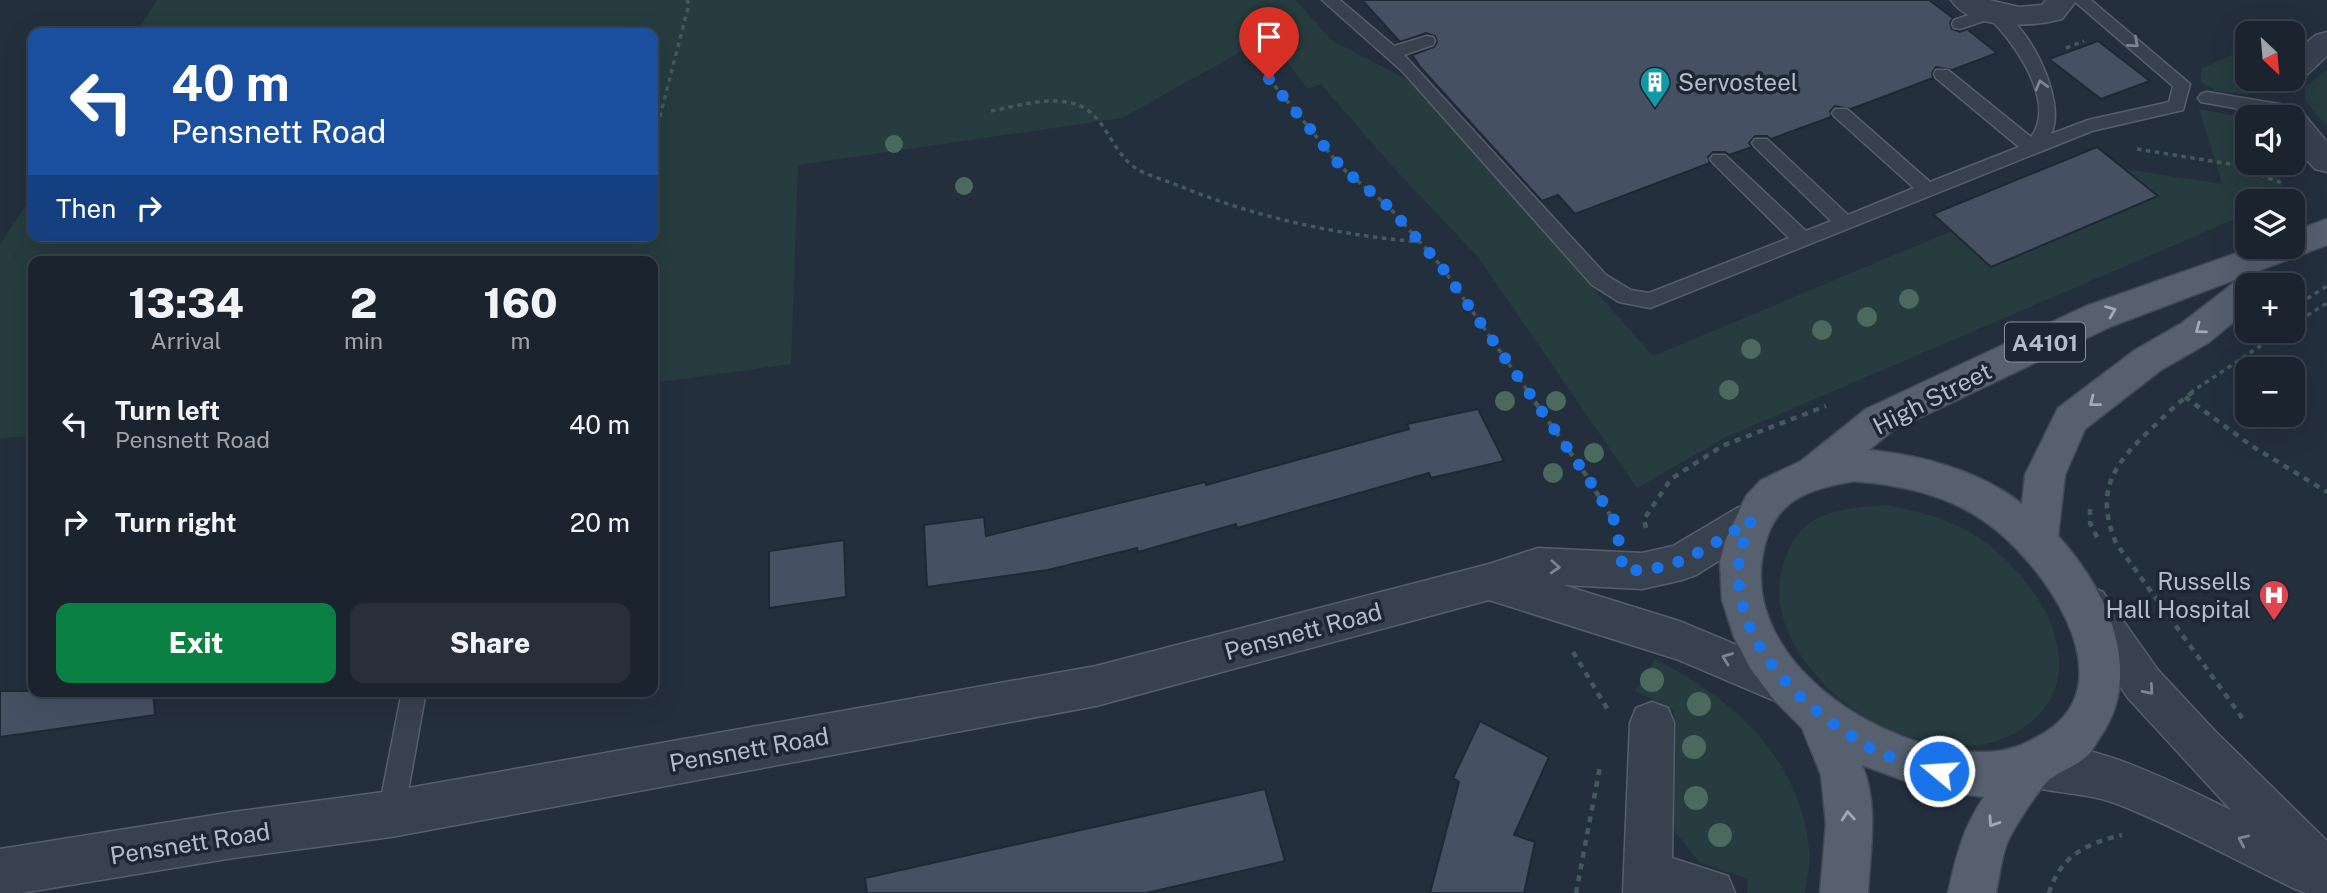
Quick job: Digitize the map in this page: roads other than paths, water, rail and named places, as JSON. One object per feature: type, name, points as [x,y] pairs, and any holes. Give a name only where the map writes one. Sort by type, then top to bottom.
[{"type":"main road","name":"High Street","points":[[1816,471],[1879,420],[2099,316],[2256,259]]},
{"type":"main road","name":"High Street","points":[[2268,273],[2284,259]]},
{"type":"main road","points":[[2037,539],[2045,475],[2071,419],[2148,360],[2195,333],[2235,301]]},
{"type":"main road","name":"A4101","points":[[1804,700],[1876,751],[1939,771],[1985,775],[2031,766],[2067,745],[2088,719],[2099,688],[2101,660],[2096,632],[2084,603],[2067,574],[2037,539],[1999,509],[1958,487],[1926,475],[1895,468],[1854,465],[1816,471],[1775,492],[1751,520],[1739,560],[1740,587],[1746,615],[1762,651],[1804,700],[1844,775],[1849,824],[1844,893]]},
{"type":"main road","name":"A4101","points":[[1972,893],[1985,835],[2031,766]]},
{"type":"street","points":[[1973,12],[2021,18],[2039,16],[2052,12],[2062,0]]},
{"type":"street","points":[[2305,59],[2327,42]]},
{"type":"street","points":[[2305,137],[2327,161]]},
{"type":"street","name":"Pensnett Road","points":[[0,873],[233,835],[391,814],[1096,685],[1489,582],[1538,566],[1642,572],[1682,562],[1751,520]]},
{"type":"street","points":[[2067,574],[2143,684],[2198,745],[2327,876]]},
{"type":"street","points":[[1489,582],[1688,643],[1750,667],[1804,700]]},
{"type":"street","points":[[1652,723],[1648,885],[1711,893]]},
{"type":"street","points":[[2031,766],[2077,772],[2123,783],[2327,876]]},
{"type":"lane","points":[[1330,0],[1409,68],[1600,280],[1626,297],[1650,301],[2088,126],[2207,98]]},
{"type":"lane","points":[[2081,0],[2182,84],[2207,98],[2239,105]]},
{"type":"lane","points":[[1973,12],[2011,28],[2044,85],[2046,128],[2032,148]]},
{"type":"lane","points":[[1392,53],[1427,41]]},
{"type":"lane","points":[[1942,74],[2032,148]]},
{"type":"lane","points":[[2177,106],[2182,84]]},
{"type":"lane","points":[[1841,113],[1928,190]]},
{"type":"lane","points":[[1761,143],[1845,223]]},
{"type":"lane","points":[[1719,159],[1803,240]]},
{"type":"lane","points":[[391,814],[414,697]]},
{"type":"place","name":"Servosteel","points":[[1655,109]]},
{"type":"place","name":"Russells Hall Hospital","points":[[2274,622]]}]
